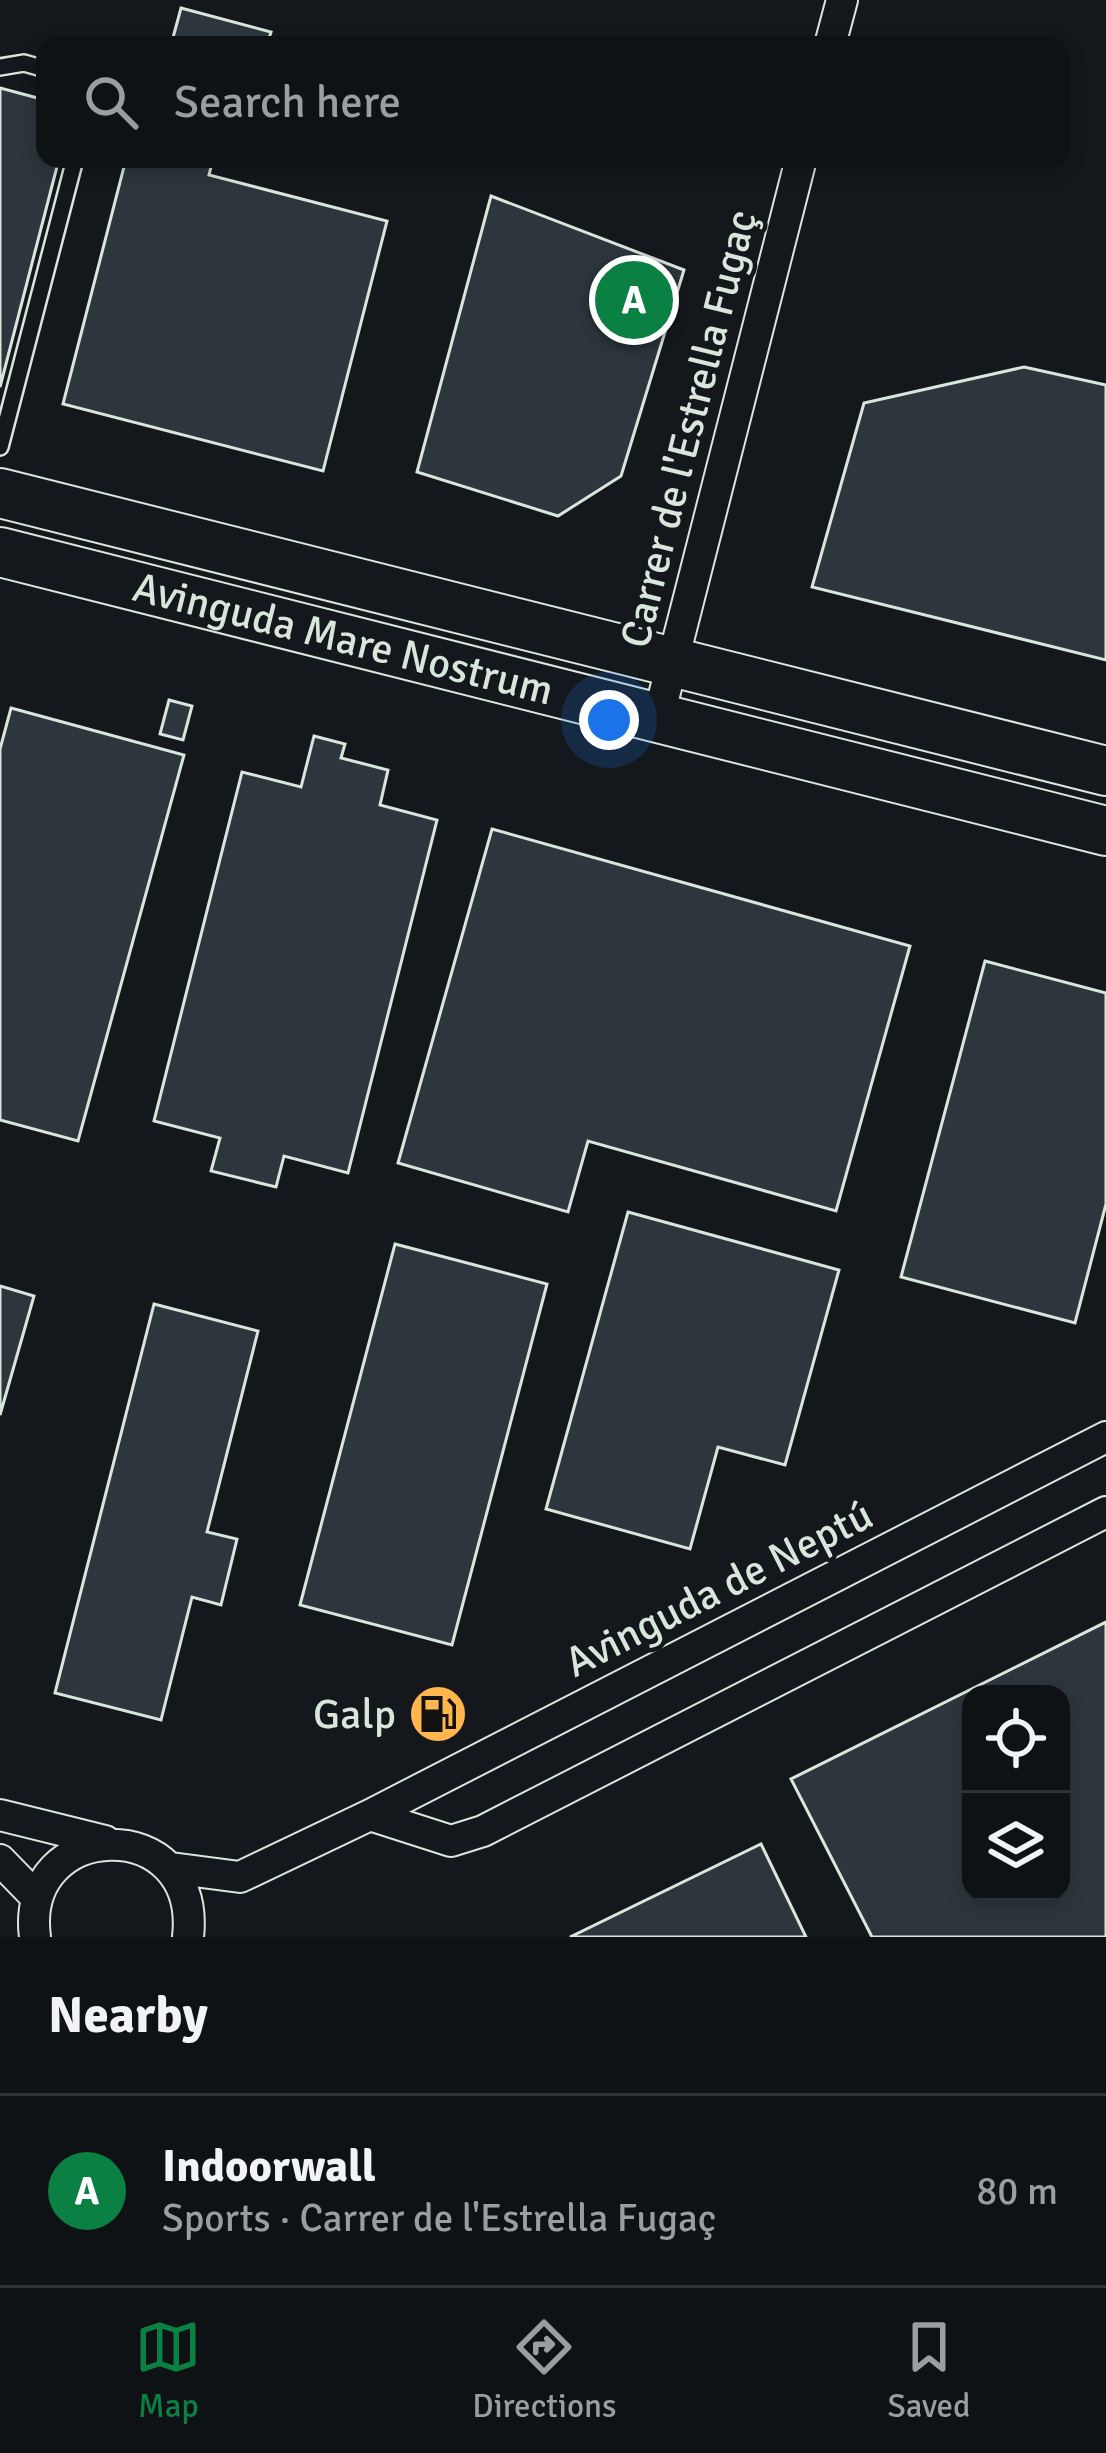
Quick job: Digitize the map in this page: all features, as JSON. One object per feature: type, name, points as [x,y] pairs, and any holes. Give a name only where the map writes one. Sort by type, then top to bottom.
[{"type":"main road","name":"Avinguda Mare Nostrum","points":[[0,493],[1106,771]]},
{"type":"main road","name":"Avinguda Mare Nostrum","points":[[0,552],[1106,831]]},
{"type":"street","points":[[832,36],[842,0]]},
{"type":"street","name":"Carrer de l'Estrella Fugaç","points":[[658,718],[799,168]]},
{"type":"street","name":"Avinguda de Neptú","points":[[0,1815],[133,1845],[170,1868],[240,1877],[370,1815],[1106,1437]]},
{"type":"street","points":[[370,1815],[452,1841],[483,1831],[1106,1512]]},
{"type":"street","points":[[35,1937],[37,1898],[48,1876],[65,1858],[86,1847],[110,1843]]},
{"type":"street","points":[[0,1860],[37,1898]]},
{"type":"street","points":[[170,1868],[184,1891],[191,1916],[188,1937]]},
{"type":"lane","points":[[0,68],[24,63],[36,66]]},
{"type":"lane","points":[[0,446],[73,168]]},
{"type":"building","points":[[181,8],[271,32],[270,36],[173,36]]},
{"type":"building","points":[[0,88],[36,98],[36,168],[57,168],[0,387]]},
{"type":"building","points":[[124,168],[211,168],[209,175],[387,221],[323,471],[63,404]]},
{"type":"building","points":[[491,196],[684,270],[621,476],[558,516],[417,472]]},
{"type":"building","points":[[1024,367],[1106,385],[1106,660],[812,587],[864,403]]},
{"type":"building","points":[[169,700],[192,706],[183,740],[160,734]]},
{"type":"building","points":[[11,708],[184,755],[78,1141],[0,1120],[0,749]]},
{"type":"building","points":[[314,736],[345,744],[341,758],[388,770],[380,805],[437,820],[348,1173],[284,1156],[276,1187],[211,1171],[220,1138],[154,1121],[242,772],[301,787]]},
{"type":"building","points":[[492,829],[910,946],[836,1211],[588,1141],[568,1212],[398,1163]]},
{"type":"building","points":[[985,961],[1106,993],[1106,1204],[1075,1323],[901,1277]]},
{"type":"building","points":[[628,1212],[839,1270],[785,1465],[718,1447],[690,1549],[546,1509]]},
{"type":"building","points":[[395,1244],[547,1284],[452,1645],[300,1605]]},
{"type":"building","points":[[0,1286],[34,1296],[0,1415]]},
{"type":"building","points":[[154,1304],[258,1331],[207,1532],[237,1539],[221,1605],[192,1597],[161,1720],[55,1693]]},
{"type":"building","points":[[1106,1622],[1106,1937],[872,1937],[791,1779],[962,1694],[962,1901],[1070,1901],[1070,1685],[980,1685]]},
{"type":"building","points":[[761,1844],[806,1937],[570,1937]]},
{"type":"place","name":"Indoorwall","points":[[634,300]]},
{"type":"place","name":"Galp","points":[[438,1714]]}]
